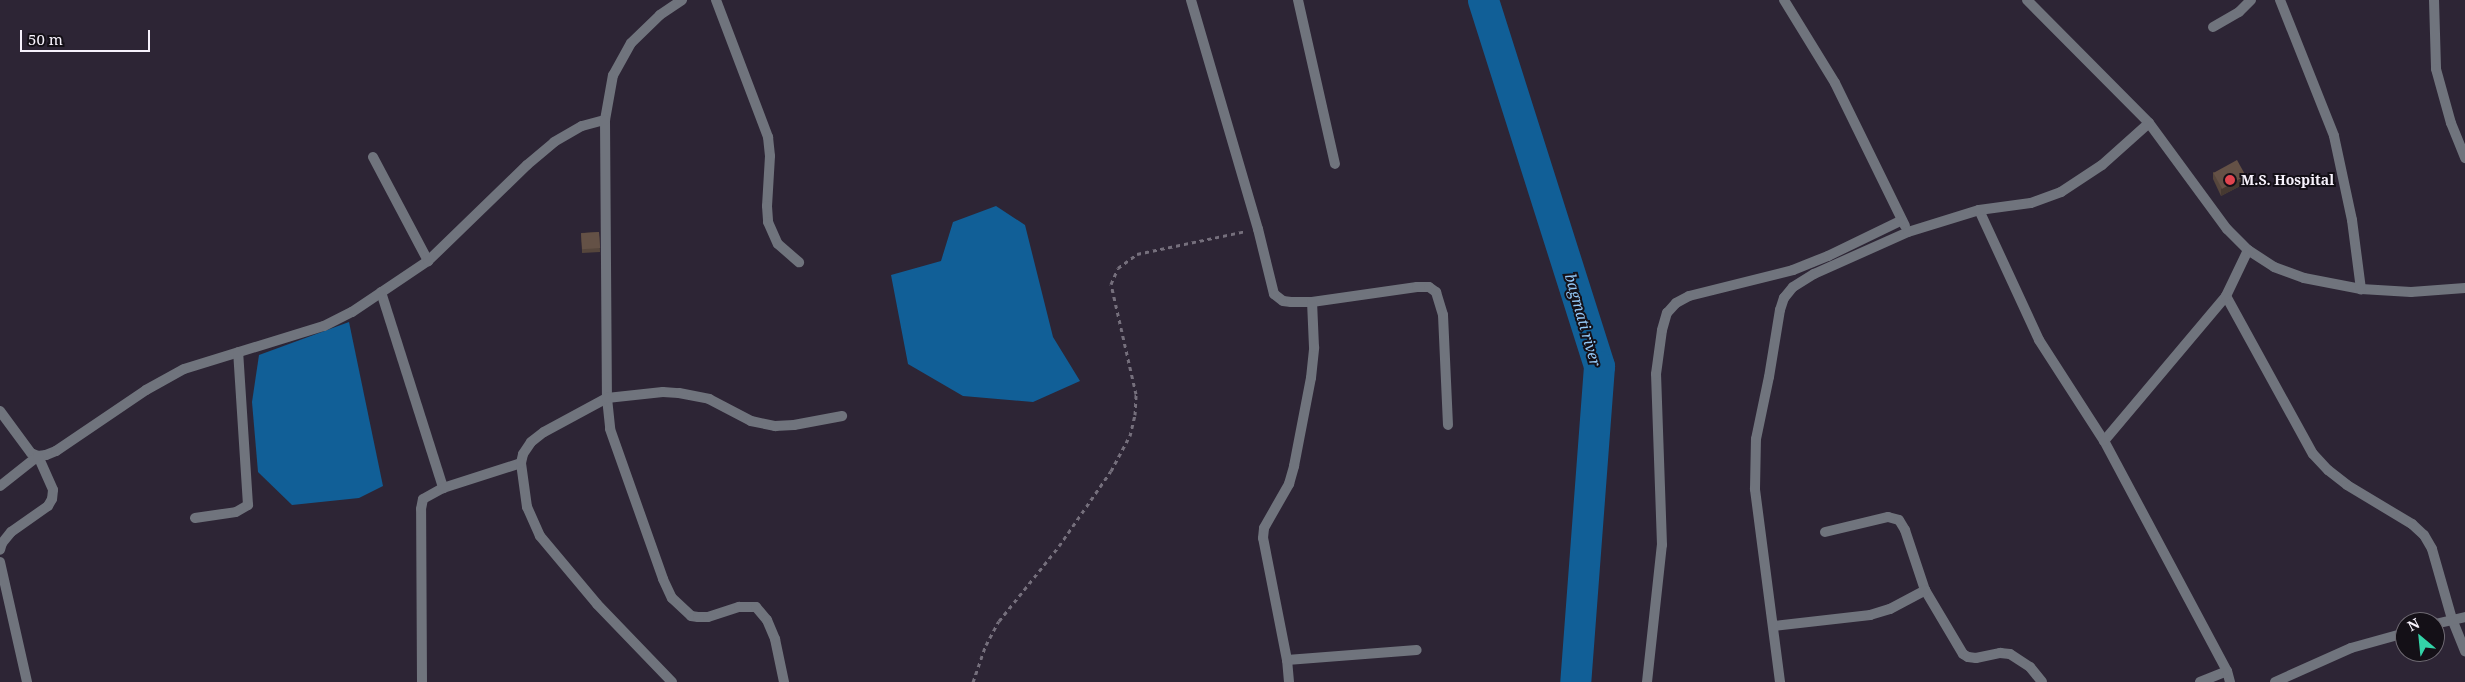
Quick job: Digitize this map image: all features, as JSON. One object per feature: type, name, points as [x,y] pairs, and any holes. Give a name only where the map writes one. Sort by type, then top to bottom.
[{"type":"street","points":[[682,0],[660,15],[631,43],[613,75],[605,120],[607,398],[610,429],[663,579],[672,598],[691,616],[698,618],[708,617],[739,607],[756,607],[767,620],[775,639],[784,682]]},
{"type":"street","points":[[716,0],[768,137],[770,156],[766,206],[768,222],[778,244],[799,262]]},
{"type":"street","points":[[1191,0],[1258,229],[1274,294],[1283,301],[1312,302],[1417,287],[1429,287],[1436,292],[1443,315],[1448,425]]},
{"type":"street","points":[[1298,0],[1335,164]]},
{"type":"street","points":[[1784,0],[1834,83],[1908,232]]},
{"type":"street","points":[[2027,0],[2149,124],[2227,229],[2248,250],[2274,267],[2304,278],[2361,289],[2411,292],[2453,287],[2465,288]]},
{"type":"street","points":[[2213,27],[2239,12],[2251,0]]},
{"type":"street","points":[[2280,0],[2334,136],[2352,220],[2361,289]]},
{"type":"street","points":[[2434,0],[2436,70],[2451,123],[2465,158]]},
{"type":"street","points":[[0,486],[38,456],[56,451],[146,390],[184,369],[324,326],[352,312],[428,262],[527,165],[554,142],[582,126],[605,120]]},
{"type":"street","points":[[1780,682],[1755,489],[1756,439],[1780,310],[1784,298],[1793,287],[1814,274],[1908,232],[1979,210],[2031,203],[2061,192],[2102,165],[2149,124]]},
{"type":"street","points":[[373,157],[428,262]]},
{"type":"street","points":[[1979,210],[2039,340],[2104,441],[2227,672],[2230,682]]},
{"type":"street","points":[[1647,682],[1662,545],[1656,374],[1662,330],[1667,313],[1676,303],[1689,296],[1793,270],[1828,256],[1902,220]]},
{"type":"street","points":[[2104,441],[2226,296],[2248,250]]},
{"type":"street","points":[[381,292],[443,488]]},
{"type":"street","points":[[2226,296],[2313,454],[2328,470],[2347,485],[2412,524],[2424,535],[2432,549],[2452,619],[2465,651]]},
{"type":"street","points":[[1290,682],[1263,538],[1264,528],[1289,484],[1294,466],[1311,378],[1314,347],[1312,302]]},
{"type":"street","points":[[195,518],[236,512],[248,505],[238,352]]},
{"type":"street","points":[[672,682],[597,604],[540,536],[527,507],[521,462],[531,442],[544,432],[607,398],[663,392],[679,393],[708,400],[751,421],[775,426],[794,425],[842,416]]},
{"type":"street","points":[[0,411],[26,447],[38,456],[51,481],[52,499],[48,506],[37,516],[11,532],[2,543],[0,550]]},
{"type":"street","points":[[422,682],[421,503],[426,496],[443,488],[521,462]]},
{"type":"street","points":[[1825,532],[1894,517],[1899,520],[1925,590],[1963,654],[1976,658],[2000,652],[2010,654],[2030,667],[2042,682]]},
{"type":"street","points":[[0,562],[27,682]]},
{"type":"street","points":[[1774,626],[1870,616],[1890,609],[1925,590]]},
{"type":"street","points":[[2445,621],[2465,617]]},
{"type":"street","points":[[2275,682],[2351,648],[2395,636]]},
{"type":"street","points":[[1287,660],[1417,650]]},
{"type":"street","points":[[2200,682],[2227,672]]},
{"type":"path","points":[[973,682],[986,645],[999,621],[1059,546],[1111,471],[1130,436],[1136,415],[1136,394],[1111,284],[1118,268],[1137,254],[1258,229]]},
{"type":"water","points":[[996,206],[1025,225],[1053,337],[1080,381],[1033,402],[963,396],[908,364],[891,275],[941,261],[953,222]]},
{"type":"water","points":[[349,322],[383,486],[359,498],[292,505],[258,472],[252,402],[259,355]]},
{"type":"building","points":[[2237,160],[2246,176],[2222,189],[2213,173]]},
{"type":"building","points":[[599,232],[600,248],[582,249],[581,233]]},
{"type":"waterway","name":"bagmati river","points":[[1483,0],[1599,366],[1575,682]]},
{"type":"place","name":"M.S. Hospital","points":[[2230,180]]}]
